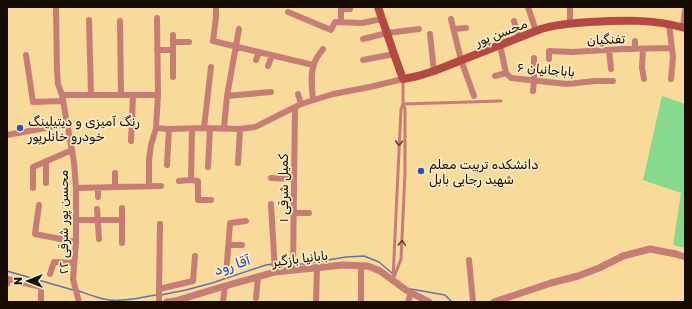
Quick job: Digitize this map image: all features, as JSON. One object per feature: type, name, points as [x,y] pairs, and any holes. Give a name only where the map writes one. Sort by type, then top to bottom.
[{"type":"main road","points":[[378,7],[403,79]]},
{"type":"main road","name":"محسن پور","points":[[403,79],[418,76],[552,26],[570,23],[631,20],[669,24],[684,28]]},
{"type":"street","name":"محسن پور شرقی ۲۲","points":[[56,7],[58,84],[72,150],[76,188],[76,242],[73,280],[79,302]]},
{"type":"street","points":[[216,7],[212,41],[272,54],[313,65]]},
{"type":"street","points":[[528,7],[536,31]]},
{"type":"street","points":[[570,7],[570,23]]},
{"type":"street","points":[[341,22],[341,8],[350,9]]},
{"type":"street","points":[[684,28],[685,10]]},
{"type":"street","points":[[288,12],[331,30],[335,22],[362,23],[382,19]]},
{"type":"street","points":[[149,186],[149,160],[151,145],[156,128],[158,95],[156,18]]},
{"type":"street","points":[[451,19],[461,60],[474,96]]},
{"type":"street","points":[[89,20],[91,95]]},
{"type":"street","points":[[120,21],[121,95]]},
{"type":"street","points":[[514,21],[519,38]]},
{"type":"street","points":[[669,24],[673,57],[671,80]]},
{"type":"street","points":[[454,29],[466,28]]},
{"type":"street","points":[[224,128],[227,96],[240,29]]},
{"type":"street","points":[[363,40],[387,33],[419,29]]},
{"type":"street","points":[[430,34],[434,70]]},
{"type":"street","points":[[173,77],[173,38],[189,42]]},
{"type":"street","points":[[635,40],[635,49]]},
{"type":"street","name":"باباجانیان ۶","points":[[500,45],[506,73],[511,78],[567,84],[613,81]]},
{"type":"street","name":"تفنگیان","points":[[549,59],[549,51],[572,52],[671,48]]},
{"type":"street","points":[[313,100],[313,65],[323,49]]},
{"type":"street","points":[[643,49],[642,68],[644,80]]},
{"type":"street","points":[[156,50],[173,50]]},
{"type":"street","points":[[609,50],[611,69]]},
{"type":"street","points":[[256,60],[259,52]]},
{"type":"street","points":[[268,66],[272,54]]},
{"type":"street","points":[[363,60],[394,54]]},
{"type":"street","points":[[26,55],[32,102],[91,95],[158,95]]},
{"type":"street","points":[[533,91],[534,58]]},
{"type":"street","points":[[208,167],[207,128],[211,67]]},
{"type":"street","points":[[495,76],[506,73]]},
{"type":"street","points":[[156,128],[240,129],[255,127],[298,105],[313,100],[333,94],[403,79]]},
{"type":"street","points":[[227,96],[271,92]]},
{"type":"street","name":"کمیل شرقی ۱","points":[[293,270],[293,213],[298,94]]},
{"type":"street","points":[[131,140],[133,95]]},
{"type":"street","points":[[7,135],[67,124]]},
{"type":"street","points":[[167,165],[169,129]]},
{"type":"street","points":[[191,180],[192,129]]},
{"type":"street","points":[[238,163],[240,129]]},
{"type":"street","points":[[34,188],[32,167],[72,150]]},
{"type":"street","points":[[46,160],[46,183]]},
{"type":"street","points":[[115,173],[115,187]]},
{"type":"street","points":[[271,178],[294,178]]},
{"type":"street","points":[[179,181],[198,181],[198,200],[211,200]]},
{"type":"street","points":[[76,188],[161,186]]},
{"type":"street","points":[[98,188],[98,197]]},
{"type":"street","points":[[271,204],[276,272]]},
{"type":"street","points":[[39,205],[34,234],[76,242]]},
{"type":"street","points":[[122,208],[122,243]]},
{"type":"street","points":[[97,209],[99,239]]},
{"type":"street","points":[[293,213],[309,213]]},
{"type":"street","points":[[76,220],[122,220]]},
{"type":"street","points":[[226,276],[230,223],[246,221]]},
{"type":"street","points":[[160,224],[159,296],[193,281],[195,256]]},
{"type":"street","points":[[229,245],[242,245]]},
{"type":"street","points":[[494,302],[525,291],[578,276],[599,268],[623,256],[650,249],[685,257]]},
{"type":"street","points":[[469,260],[473,302]]},
{"type":"street","points":[[50,274],[54,262],[74,263]]},
{"type":"street","name":"بابانیا بازگیر","points":[[167,302],[276,272],[343,265],[374,268],[406,290],[429,302]]},
{"type":"street","points":[[361,266],[361,302]]},
{"type":"street","points":[[316,302],[317,268]]},
{"type":"street","points":[[256,298],[258,277]]},
{"type":"street","points":[[7,284],[8,279],[41,287],[41,302]]},
{"type":"street","points":[[223,302],[225,286]]},
{"type":"street","points":[[408,302],[411,293]]},
{"type":"lane","points":[[393,280],[403,79]]},
{"type":"lane","points":[[402,104],[501,101]]},
{"type":"lane","points":[[393,280],[401,259],[405,173],[405,109],[402,104]]},
{"type":"lane","points":[[398,173],[405,173]]},
{"type":"green space","points":[[662,96],[685,104],[685,248],[673,245],[681,193],[643,180]]},
{"type":"waterway","name":"آقا رود","points":[[294,264],[364,256],[379,262],[393,274]]},
{"type":"waterway","name":"آقا رود","points":[[277,263],[291,263]]},
{"type":"waterway","name":"آقا رود","points":[[161,295],[212,283],[273,264]]},
{"type":"waterway","name":"آقا رود","points":[[7,271],[73,290]]},
{"type":"waterway","name":"آقا رود","points":[[411,289],[445,295],[452,302]]},
{"type":"waterway","name":"آقا رود","points":[[79,291],[111,300],[157,295]]},
{"type":"place","name":"رنگ آمیزی و دیتیلینگ خودرو خانلرپور","points":[[20,128]]},
{"type":"place","name":"دانشکده تربیت معلم شهید رجایی بابل","points":[[421,171]]}]
